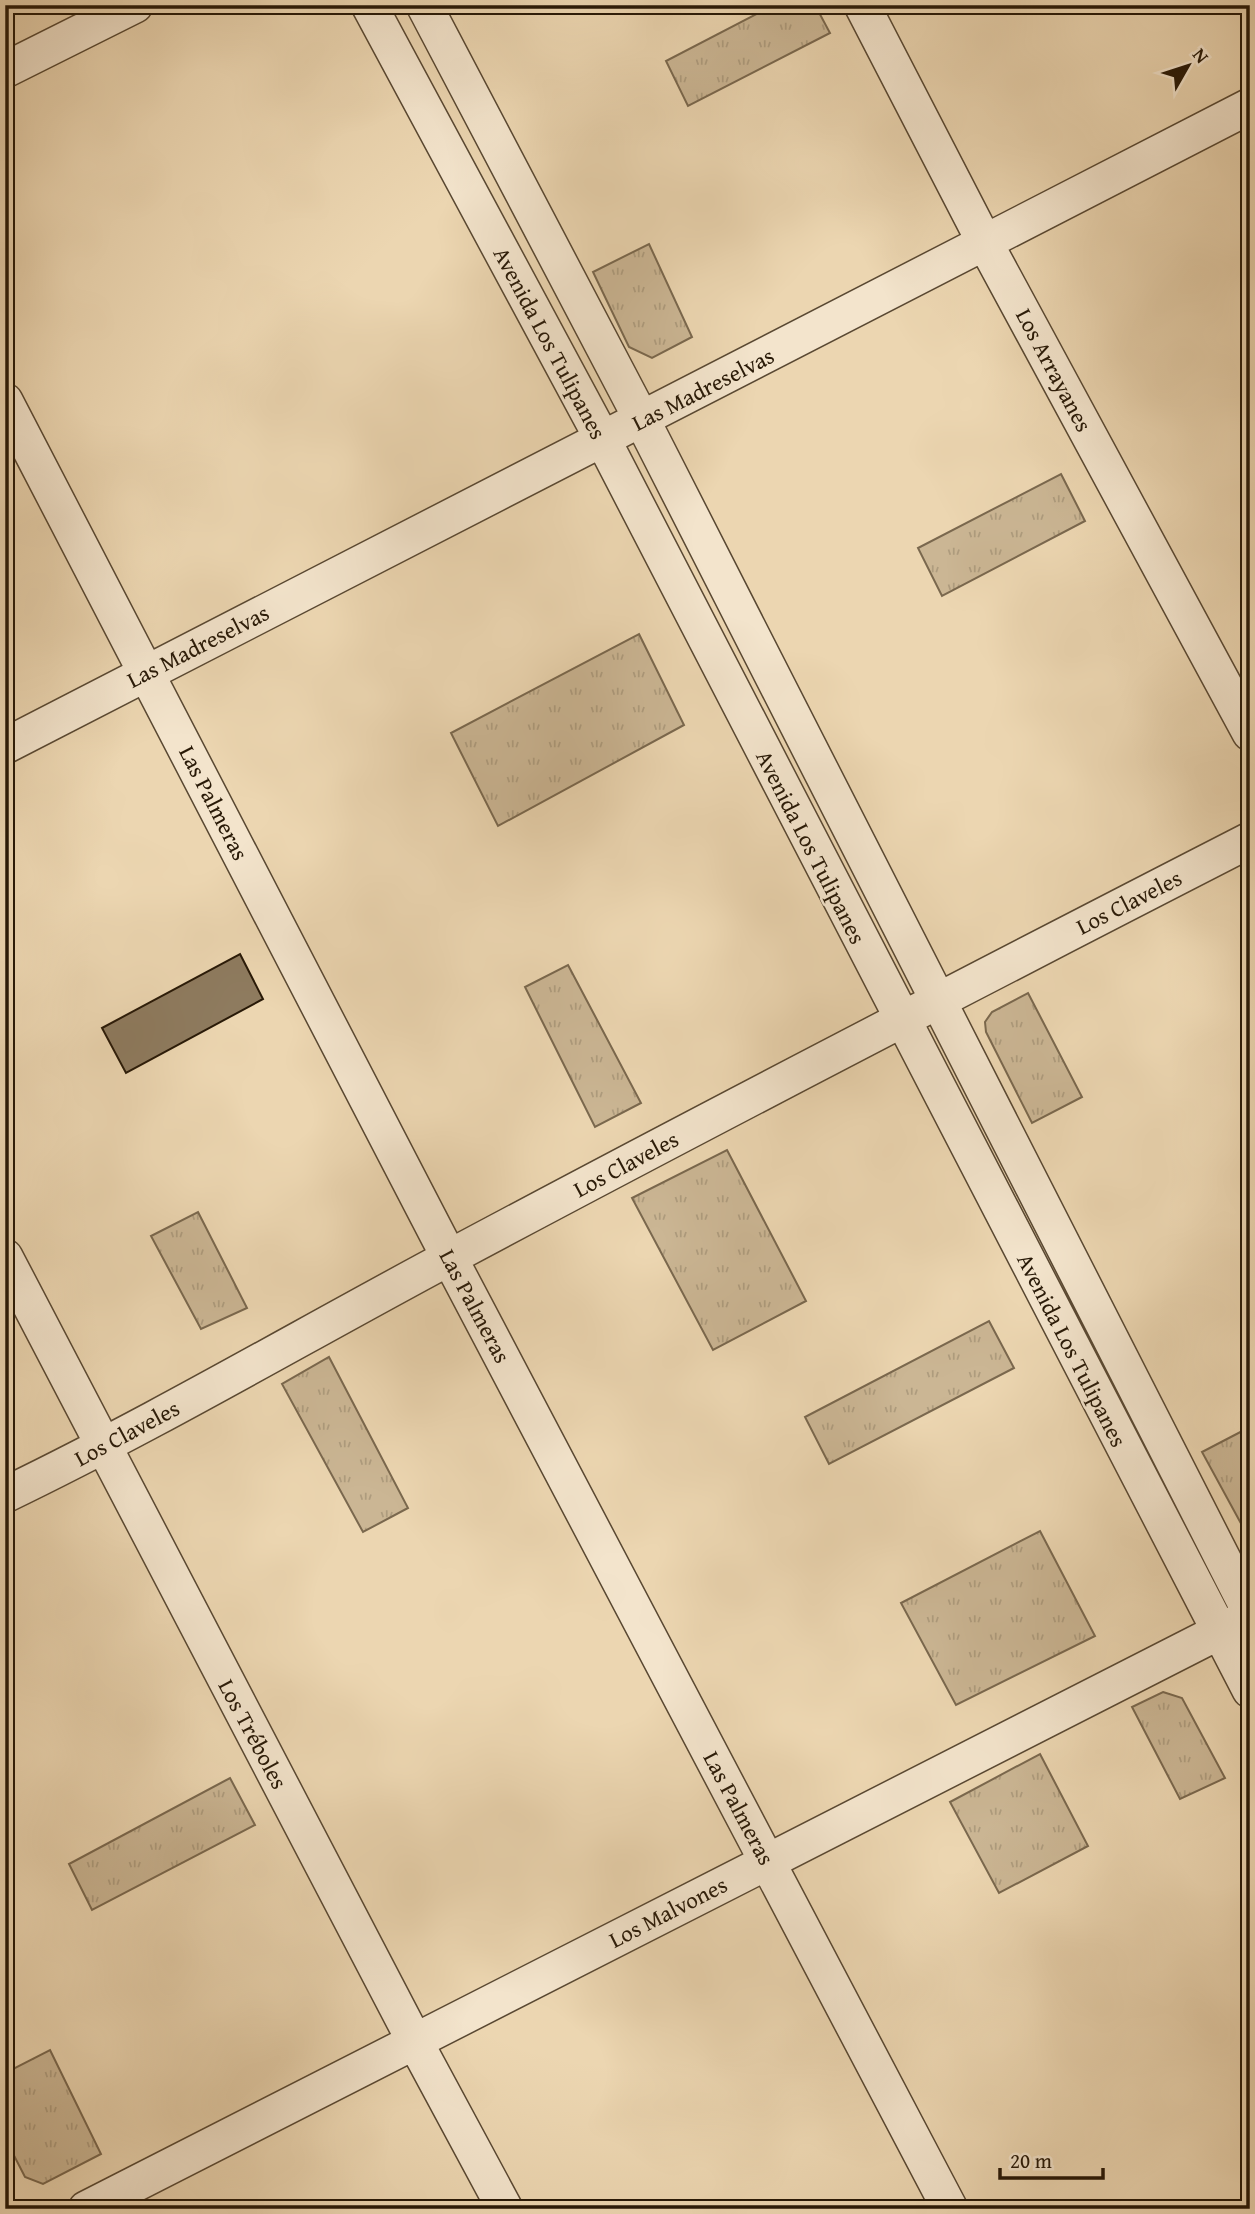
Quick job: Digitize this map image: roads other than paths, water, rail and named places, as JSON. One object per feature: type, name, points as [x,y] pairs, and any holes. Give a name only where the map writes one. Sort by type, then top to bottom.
[{"type":"street","points":[[5,70],[135,5]]},
{"type":"street","name":"Avenida Los Tulipanes","points":[[369,5],[603,440],[900,1019],[1250,1690]]},
{"type":"street","name":"Avenida Los Tulipanes","points":[[424,5],[642,420],[1250,1614]]},
{"type":"street","name":"Los Arrayanes","points":[[862,5],[985,243],[1250,733]]},
{"type":"street","name":"Las Madreselvas","points":[[5,746],[1250,106]]},
{"type":"street","name":"Las Palmeras","points":[[5,401],[449,1257],[950,2209]]},
{"type":"street","name":"Los Claveles","points":[[5,1495],[103,1448],[449,1257],[900,1019],[1250,840]]},
{"type":"street","name":"Los Tréboles","points":[[5,1257],[505,2209]]},
{"type":"street","name":"Los Malvones","points":[[86,2209],[1250,1614]]}]
